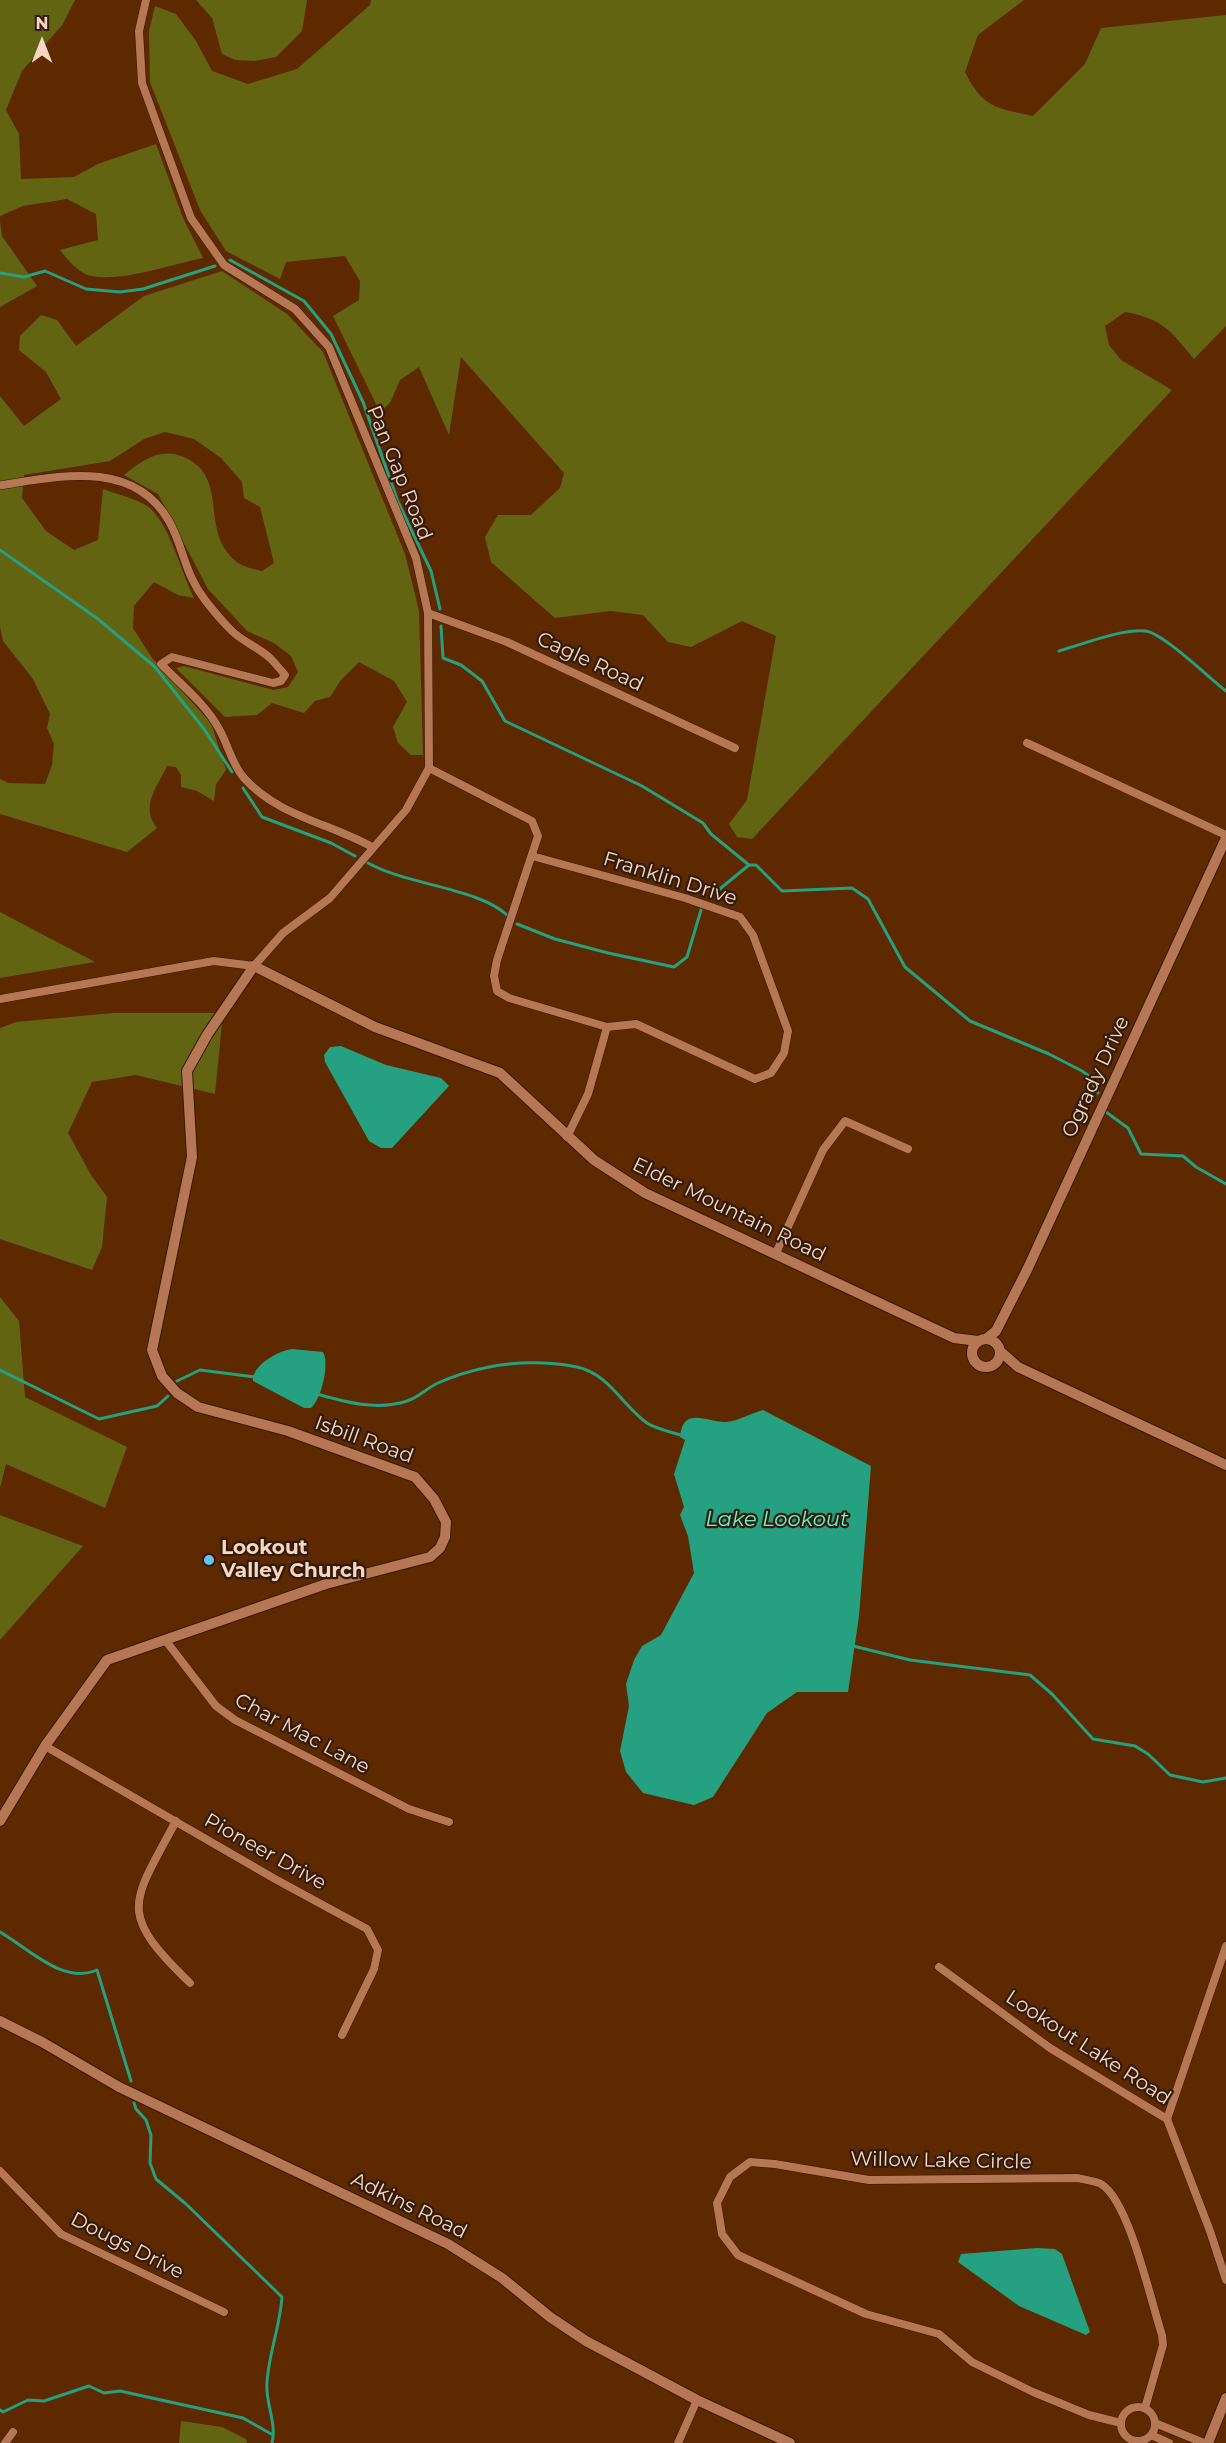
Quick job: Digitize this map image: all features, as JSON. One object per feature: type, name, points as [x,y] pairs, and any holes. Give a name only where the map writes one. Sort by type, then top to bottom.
[{"type":"street","name":"Pan Gap Road","points":[[146,0],[139,31],[142,83],[191,218],[224,265],[295,309],[329,347],[416,558],[428,613],[429,768],[406,810],[372,846],[330,898],[283,933],[254,966]]},
{"type":"street","points":[[2,485],[73,474],[103,475],[139,489],[155,503],[169,522],[188,576],[206,602],[220,615],[228,628],[269,657],[285,675],[281,681],[273,683],[172,657],[161,664],[218,727],[242,776],[256,790],[300,818],[345,832],[372,846]]},
{"type":"street","name":"Cagle Road","points":[[428,613],[507,642],[735,748]]},
{"type":"street","points":[[1027,743],[1226,837]]},
{"type":"street","points":[[429,768],[531,821],[538,836],[497,960],[495,986],[509,998],[607,1027],[588,1094],[567,1137]]},
{"type":"street","name":"Ogrady Drive","points":[[990,1344],[1027,1270],[1226,837]]},
{"type":"street","name":"Franklin Drive","points":[[532,856],[685,898],[740,916],[753,936],[788,1031],[784,1053],[771,1073],[755,1079],[636,1024],[607,1027]]},
{"type":"street","name":"Elder Mountain Road","points":[[0,999],[214,962],[254,966],[375,1027],[500,1073],[594,1160],[645,1193],[954,1338],[990,1344],[1018,1367],[1226,1465]]},
{"type":"street","name":"Isbill Road","points":[[0,1821],[45,1746],[107,1660],[327,1584],[430,1557],[440,1548],[445,1537],[446,1522],[434,1499],[415,1477],[288,1431],[198,1407],[177,1393],[162,1376],[152,1350],[192,1157],[187,1071],[207,1035],[254,966]]},
{"type":"street","points":[[776,1253],[823,1150],[845,1120],[908,1149]]},
{"type":"street","name":"Elder Mountain Road","points":[[954,1338],[972,1354],[979,1365],[1018,1367]]},
{"type":"street","points":[[972,1354],[990,1344],[998,1360],[992,1366]]},
{"type":"street","name":"Char Mac Lane","points":[[166,1641],[216,1706],[235,1720],[409,1809],[449,1822]]},
{"type":"street","name":"Pioneer Drive","points":[[45,1746],[367,1929],[378,1950],[374,1969],[342,2035]]},
{"type":"street","points":[[176,1821],[139,1893],[138,1913],[156,1950],[190,1983]]},
{"type":"street","points":[[1167,2120],[1226,1946]]},
{"type":"street","name":"Lookout Lake Road","points":[[939,1967],[1050,2048],[1167,2120],[1210,2231],[1226,2280]]},
{"type":"street","name":"Adkins Road","points":[[0,2021],[42,2042],[118,2087],[458,2249],[502,2278],[576,2335],[697,2400],[790,2443]]},
{"type":"street","name":"Willow Lake Circle","points":[[1121,2422],[1089,2415],[972,2362],[939,2334],[866,2314],[738,2255],[723,2236],[718,2220],[717,2203],[730,2177],[750,2162],[775,2164],[869,2181],[1078,2178],[1101,2184],[1117,2200],[1128,2226],[1162,2334],[1163,2345],[1145,2408]]},
{"type":"street","name":"Dougs Drive","points":[[0,2171],[61,2234],[224,2312]]},
{"type":"street","points":[[1155,2422],[1206,2443],[1226,2398]]},
{"type":"street","points":[[678,2443],[697,2400]]},
{"type":"street","points":[[1135,2407],[1145,2408],[1152,2414],[1155,2422],[1151,2435],[1144,2440],[1135,2441],[1123,2432],[1121,2422],[1125,2413],[1135,2407]]},
{"type":"street","points":[[5,2443],[13,2432]]},
{"type":"street","points":[[1151,2435],[1169,2443]]},
{"type":"shaded area","points":[[0,0],[75,0],[63,24],[22,71],[6,110],[19,134],[21,179],[74,177],[98,164],[156,144],[183,218],[203,258],[133,275],[104,277],[87,275],[70,262],[60,250],[98,240],[96,214],[67,199],[23,206],[0,216]]},
{"type":"shaded area","points":[[196,0],[307,0],[302,31],[276,57],[255,61],[235,60],[222,54],[212,18]]},
{"type":"shaded area","points":[[371,0],[1024,0],[978,35],[965,72],[985,100],[1009,111],[1033,116],[1085,64],[1101,28],[1226,15],[1226,326],[1194,359],[1172,333],[1148,318],[1125,312],[1105,326],[1109,345],[1121,360],[1172,390],[752,839],[737,837],[729,824],[747,800],[776,636],[742,621],[691,647],[668,642],[643,615],[611,611],[555,618],[491,562],[485,537],[498,515],[531,515],[560,488],[564,473],[461,357],[449,435],[419,367],[400,380],[390,403],[380,412],[333,316],[359,300],[360,281],[345,256],[286,262],[280,279],[226,251],[200,210],[150,82],[149,31],[155,6],[176,14],[196,41],[212,71],[248,84],[297,69],[370,5]]},
{"type":"shaded area","points":[[0,221],[2,236],[37,286],[0,307]]},
{"type":"shaded area","points":[[222,271],[287,314],[323,352],[405,554],[419,611],[423,755],[411,755],[398,743],[393,727],[407,702],[394,681],[359,662],[341,680],[330,697],[315,701],[304,713],[272,703],[257,715],[225,717],[176,668],[184,666],[273,690],[288,687],[298,672],[291,656],[274,643],[247,631],[208,589],[158,494],[124,475],[143,461],[156,455],[178,455],[193,462],[203,472],[209,484],[216,525],[227,552],[242,565],[262,571],[274,563],[260,507],[244,498],[242,482],[221,458],[194,439],[165,432],[144,439],[110,461],[24,475],[22,498],[46,531],[74,550],[98,540],[103,489],[147,506],[162,523],[194,598],[178,595],[154,582],[134,606],[133,628],[152,658],[211,723],[226,770],[216,784],[214,801],[197,791],[181,787],[181,775],[176,767],[167,766],[155,789],[150,805],[152,820],[157,828],[127,852],[0,814],[0,779],[8,783],[45,784],[52,765],[54,744],[47,728],[50,714],[33,679],[3,641],[0,627],[0,396],[24,426],[61,399],[46,372],[19,350],[20,336],[41,315],[57,320],[76,346],[144,296]]},
{"type":"shaded area","points":[[0,912],[95,962],[0,978]]},
{"type":"shaded area","points":[[113,1013],[223,1013],[215,1094],[136,1075],[92,1082],[68,1133],[91,1175],[107,1197],[102,1247],[92,1270],[0,1239],[0,1028],[16,1022]]},
{"type":"shaded area","points":[[0,1297],[19,1321],[25,1397],[127,1447],[105,1508],[6,1464],[0,1488]]},
{"type":"shaded area","points":[[0,1515],[83,1546],[0,1640]]},
{"type":"shaded area","points":[[181,2421],[222,2427],[246,2439],[247,2443],[179,2443]]},
{"type":"water","points":[[341,1046],[386,1065],[441,1078],[449,1086],[392,1148],[381,1148],[369,1141],[325,1062],[324,1055],[330,1047]]},
{"type":"water","points":[[292,1349],[323,1352],[325,1358],[323,1382],[318,1398],[311,1408],[304,1408],[253,1381],[261,1364],[273,1356]]},
{"type":"water","name":"Lake Lookout","points":[[763,1410],[871,1466],[859,1616],[848,1692],[797,1692],[767,1713],[713,1797],[694,1805],[643,1793],[626,1772],[620,1751],[629,1706],[626,1684],[634,1660],[642,1646],[661,1635],[694,1573],[688,1536],[680,1515],[684,1507],[674,1474],[685,1440],[680,1437],[682,1427],[691,1418],[726,1422]]},
{"type":"water","points":[[1037,2248],[1055,2249],[1062,2254],[1090,2332],[1086,2335],[1019,2306],[958,2262],[961,2254]]},
{"type":"waterway","points":[[230,260],[304,301],[331,334],[363,402],[398,502],[431,571],[440,609]]},
{"type":"waterway","points":[[0,273],[24,277],[45,271],[86,289],[120,292],[143,289],[215,266]]},
{"type":"waterway","points":[[0,550],[98,619],[155,667],[204,729],[232,772]]},
{"type":"waterway","points":[[441,626],[443,658],[461,665],[482,681],[505,721],[642,786],[703,823],[711,834],[749,865],[756,865],[782,891],[852,888],[868,899],[905,967],[970,1021],[1049,1054],[1082,1071],[1089,1076],[1098,1093]]},
{"type":"waterway","points":[[1059,651],[1125,632],[1145,631],[1153,633],[1174,647],[1226,691]]},
{"type":"waterway","points":[[243,788],[262,817],[331,843],[355,856]]},
{"type":"waterway","points":[[368,863],[402,877],[461,892],[494,906],[507,915]]},
{"type":"waterway","points":[[710,897],[749,865]]},
{"type":"waterway","points":[[517,924],[555,939],[674,967],[687,957],[701,910]]},
{"type":"waterway","points":[[1106,1112],[1128,1128],[1141,1154],[1183,1156],[1196,1167],[1226,1184]]},
{"type":"waterway","points":[[317,1394],[361,1404],[396,1404],[411,1400],[438,1383],[472,1371],[506,1364],[559,1364],[577,1367],[598,1376],[647,1423],[681,1435]]},
{"type":"waterway","points":[[0,1370],[99,1419],[157,1406],[168,1396]]},
{"type":"waterway","points":[[177,1381],[200,1370],[255,1377]]},
{"type":"waterway","points":[[853,1646],[910,1660],[1030,1675],[1052,1694],[1093,1739],[1135,1746],[1148,1754],[1170,1775],[1203,1782],[1226,1778]]},
{"type":"waterway","points":[[0,1932],[46,1963],[59,1969],[71,1973],[97,1970],[131,2081]]},
{"type":"waterway","points":[[134,2103],[136,2109],[146,2120],[151,2135],[150,2163],[156,2179],[186,2204],[282,2297],[267,2382],[273,2428],[272,2443]]},
{"type":"waterway","points":[[0,2410],[3,2412],[28,2400],[44,2401],[89,2386],[104,2393],[120,2391],[243,2418],[273,2435]]},
{"type":"place","name":"Lookout Valley Church","points":[[209,1560]]}]
